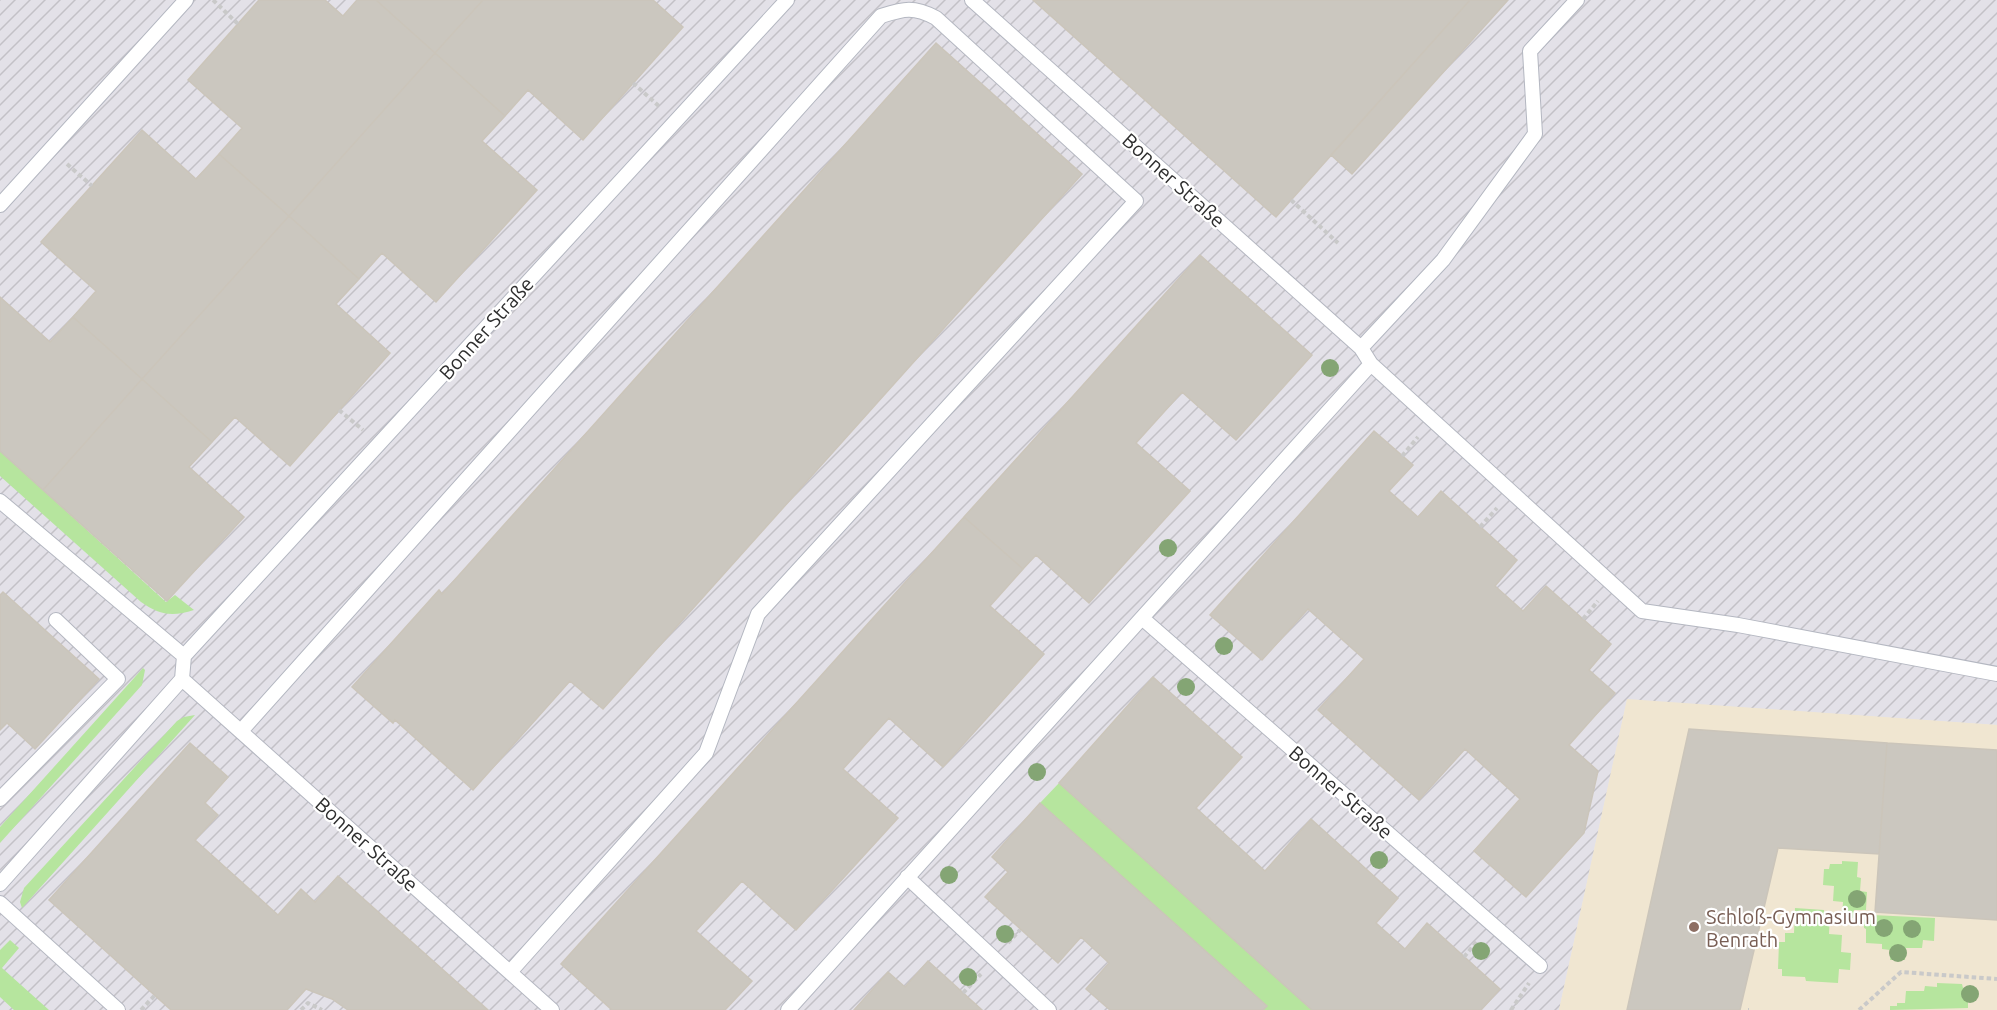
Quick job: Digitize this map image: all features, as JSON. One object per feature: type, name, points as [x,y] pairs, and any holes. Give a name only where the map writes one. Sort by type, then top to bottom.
[{"type":"lane","points":[[0,205],[186,0]]},
{"type":"lane","name":"Bonner Straße","points":[[184,656],[787,0]]},
{"type":"lane","name":"Bonner Straße","points":[[972,0],[1361,348],[1371,364],[1642,610],[1738,625],[1997,674]]},
{"type":"lane","points":[[1361,348],[1443,261],[1535,134],[1530,51],[1578,0]]},
{"type":"lane","points":[[241,731],[881,16],[898,10],[920,9],[936,18],[1136,201],[758,614],[706,753],[510,972]]},
{"type":"lane","points":[[788,1010],[1371,364]]},
{"type":"lane","points":[[0,501],[184,656],[182,679],[0,884]]},
{"type":"lane","name":"Bonner Straße","points":[[1142,618],[1540,966]]},
{"type":"lane","points":[[0,799],[118,679],[56,620]]},
{"type":"lane","name":"Bonner Straße","points":[[182,679],[552,1010]]},
{"type":"lane","points":[[908,877],[1049,1010]]},
{"type":"lane","points":[[0,903],[117,1010]]},
{"type":"path","points":[[213,0],[238,24]]},
{"type":"path","points":[[633,83],[676,121]]},
{"type":"path","points":[[50,149],[92,186]]},
{"type":"path","points":[[1291,200],[1338,243]]},
{"type":"path","points":[[339,410],[379,444]]},
{"type":"path","points":[[1511,1010],[1540,966]]},
{"type":"path","points":[[1859,1010],[1901,972],[1997,979]]},
{"type":"path","points":[[141,1010],[155,995]]},
{"type":"path","points":[[301,1010],[308,1003],[322,1010]]},
{"type":"shaded area","points":[[0,0],[1997,0],[1997,725],[1627,700],[1559,1010],[0,1010]]},
{"type":"shaded area","points":[[1627,699],[1997,725],[1997,1010],[1559,1010]]},
{"type":"green space","points":[[0,451],[166,602],[175,595],[194,610],[179,614],[166,614],[141,602],[0,476]]},
{"type":"green space","points":[[143,668],[145,670],[142,685],[0,843],[0,827]]},
{"type":"green space","points":[[195,715],[22,908],[20,902],[24,888],[177,721]]},
{"type":"green space","points":[[1059,783],[1312,1010],[1263,1010],[1266,1006],[1040,803]]},
{"type":"green space","points":[[1842,861],[1858,862],[1857,877],[1861,878],[1860,891],[1867,892],[1866,910],[1854,910],[1853,918],[1842,917],[1843,902],[1833,901],[1834,886],[1823,885],[1824,869],[1829,869],[1830,864],[1842,864]]},
{"type":"green space","points":[[1795,908],[1824,910],[1824,915],[1830,915],[1829,934],[1842,935],[1841,952],[1851,953],[1850,970],[1839,969],[1838,983],[1806,981],[1805,977],[1782,976],[1782,969],[1778,969],[1779,942],[1785,942],[1785,933],[1794,933]]},
{"type":"green space","points":[[1872,915],[1935,918],[1934,941],[1923,940],[1922,948],[1906,948],[1905,960],[1890,960],[1890,950],[1882,949],[1882,944],[1866,943],[1864,920],[1872,920]]},
{"type":"green space","points":[[10,940],[19,948],[2,968],[49,1010],[14,1010],[0,997],[0,950]]},
{"type":"green space","points":[[1937,983],[1962,984],[1963,988],[1974,989],[1973,1000],[1968,1000],[1968,1008],[1890,1010],[1890,1006],[1905,1003],[1906,991],[1924,991],[1925,986],[1937,987]]},
{"type":"building","points":[[259,0],[325,0],[343,16],[357,0],[376,0],[435,53],[289,216],[219,154],[242,128],[188,80]]},
{"type":"building","points":[[376,0],[483,0],[435,53]]},
{"type":"building","points":[[483,0],[653,0],[683,27],[583,140],[528,90],[505,116],[435,53]]},
{"type":"building","points":[[1033,0],[1470,0],[1276,217]]},
{"type":"building","points":[[1470,0],[1508,0],[1352,174],[1331,155]]},
{"type":"building","points":[[936,43],[1082,174],[603,709],[570,681],[473,790],[395,720],[393,723],[352,687],[439,590],[442,594]]},
{"type":"building","points":[[435,53],[505,116],[482,141],[537,190],[436,302],[382,253],[359,279],[289,216]]},
{"type":"building","points":[[142,130],[196,179],[219,154],[289,216],[142,379],[73,317],[96,291],[41,242]]},
{"type":"building","points":[[289,216],[359,279],[336,304],[390,353],[290,466],[235,417],[212,442],[142,379]]},
{"type":"building","points":[[1200,255],[1312,355],[1236,440],[1182,392],[1136,443],[1190,491],[1089,603],[1036,555],[1023,569],[964,517]]},
{"type":"building","points":[[0,297],[50,342],[73,317],[142,379],[43,490],[0,451]]},
{"type":"building","points":[[142,379],[212,442],[189,467],[244,517],[167,601],[43,490]]},
{"type":"building","points":[[1374,431],[1413,465],[1389,491],[1418,517],[1441,491],[1517,560],[1495,586],[1523,611],[1546,586],[1611,644],[1589,670],[1615,693],[1569,745],[1598,771],[1584,833],[1526,897],[1474,851],[1520,799],[1465,749],[1419,800],[1318,710],[1364,659],[1308,609],[1262,660],[1210,615]]},
{"type":"building","points":[[964,517],[1023,569],[990,606],[1044,654],[943,767],[889,718],[843,769],[898,818],[796,930],[742,881],[696,931],[752,981],[725,1010],[612,1010],[561,964]]},
{"type":"building","points":[[3,592],[99,679],[35,749],[7,723],[0,730],[0,595]]},
{"type":"building","points":[[1153,677],[1242,757],[1196,808],[1265,871],[1311,819],[1398,898],[1376,923],[1405,949],[1427,923],[1500,989],[1481,1010],[1312,1010],[1059,783]]},
{"type":"building","points":[[1689,729],[1887,743],[1879,854],[1778,848],[1740,1010],[1627,1010]]},
{"type":"building","points":[[190,743],[228,777],[205,803],[218,815],[195,840],[278,915],[301,889],[315,902],[338,876],[488,1010],[348,1010],[332,999],[306,989],[287,1010],[171,1010],[49,900]]},
{"type":"building","points":[[1887,743],[1997,750],[1997,920],[1875,912]]},
{"type":"building","points":[[1040,803],[1267,1006],[1263,1010],[1110,1010],[1086,989],[1109,963],[1081,937],[1058,963],[985,897],[1008,872],[992,857]]},
{"type":"building","points":[[928,961],[982,1010],[854,1010],[888,972],[905,987]]},
{"type":"place","name":"Schloß-Gymnasium Benrath","points":[[1694,927]]}]
